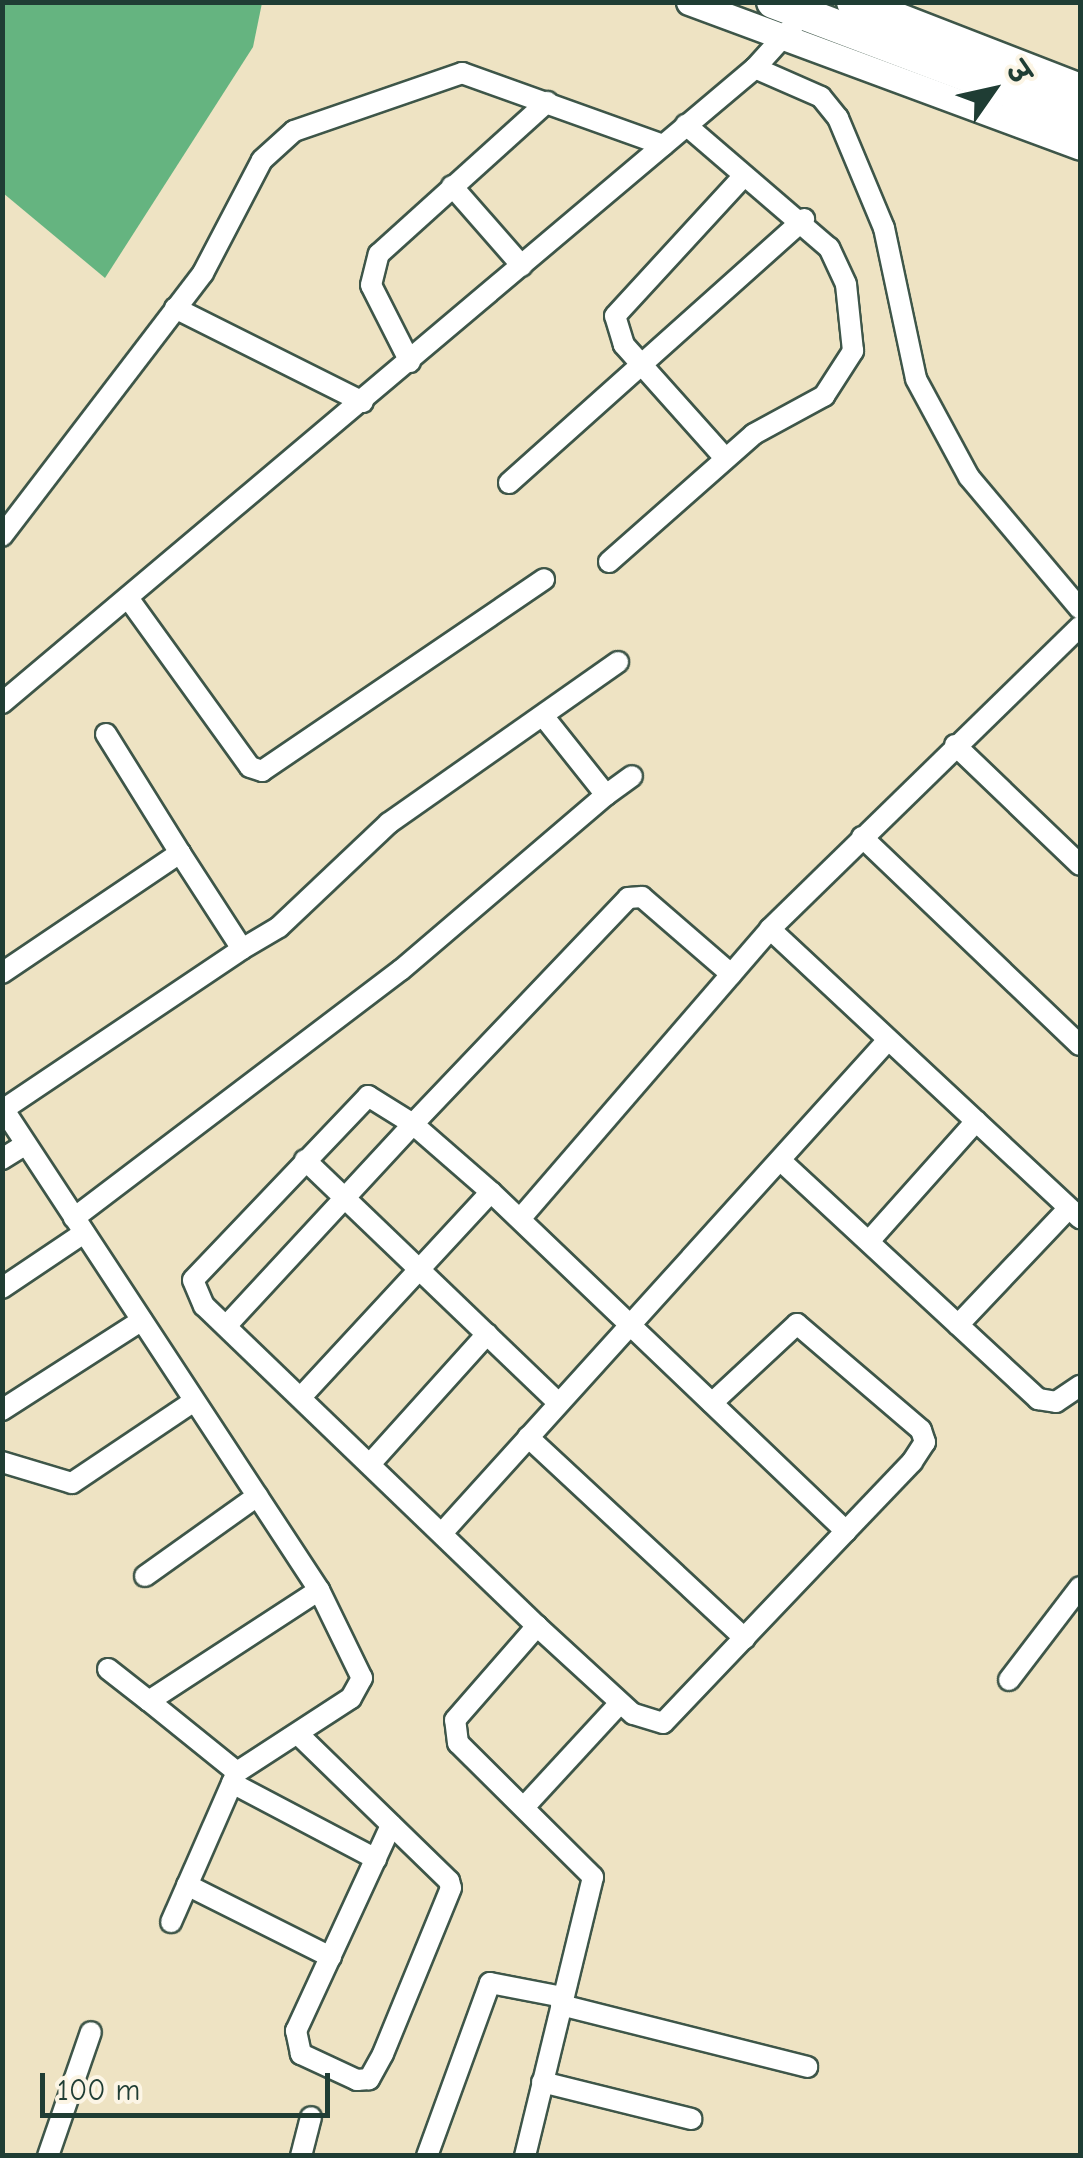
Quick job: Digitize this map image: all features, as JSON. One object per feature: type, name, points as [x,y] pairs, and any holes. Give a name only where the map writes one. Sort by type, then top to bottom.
[{"type":"main road","points":[[852,2],[1080,90]]},
{"type":"main road","points":[[791,14],[1080,118]]},
{"type":"street","points":[[688,2],[791,14],[1080,147]]},
{"type":"street","points":[[2,704],[131,602],[755,68],[791,14]]},
{"type":"street","points":[[755,68],[821,97],[838,118],[884,228],[924,394],[969,476],[1080,609]]},
{"type":"street","points":[[2,536],[228,236],[262,160],[294,131],[456,73],[662,145]]},
{"type":"street","points":[[410,362],[373,271],[378,254],[547,102]]},
{"type":"street","points":[[609,562],[725,458],[824,396],[848,368],[854,321],[846,284],[804,220],[742,178],[686,125]]},
{"type":"street","points":[[725,458],[620,339],[616,308],[742,178]]},
{"type":"street","points":[[452,186],[522,266]]},
{"type":"street","points":[[509,483],[644,368],[804,220]]},
{"type":"street","points":[[175,308],[363,402]]},
{"type":"street","points":[[131,602],[250,767],[262,771],[544,579]]},
{"type":"street","points":[[520,1219],[770,929],[1080,626]]},
{"type":"street","points":[[171,1922],[235,1778],[362,1683],[319,1590],[3,1108],[279,927],[389,823],[544,718],[618,662]]},
{"type":"street","points":[[544,718],[606,795]]},
{"type":"street","points":[[106,734],[242,949]]},
{"type":"street","points":[[955,744],[1080,865]]},
{"type":"street","points":[[2,1288],[401,970],[632,776]]},
{"type":"street","points":[[862,837],[1080,1045]]},
{"type":"street","points":[[2,973],[180,854]]},
{"type":"street","points":[[227,1325],[628,898],[642,897],[731,974]]},
{"type":"street","points":[[770,929],[1075,1213],[958,1325]]},
{"type":"street","points":[[443,1532],[556,1400],[888,1040]]},
{"type":"street","points":[[712,1402],[797,1324],[920,1430],[920,1451],[846,1532],[663,1723],[650,1725],[620,1703],[537,1626],[227,1325],[193,1280],[368,1096],[413,1124],[491,1192],[846,1532]]},
{"type":"street","points":[[871,1240],[976,1121]]},
{"type":"street","points":[[2,1159],[26,1144]]},
{"type":"street","points":[[304,1160],[556,1400]]},
{"type":"street","points":[[780,1160],[871,1240],[1038,1399],[1056,1402],[1080,1386]]},
{"type":"street","points":[[302,1396],[491,1192]]},
{"type":"street","points":[[2,1410],[142,1320]]},
{"type":"street","points":[[370,1464],[487,1334]]},
{"type":"street","points":[[2,1462],[72,1484],[194,1401]]},
{"type":"street","points":[[528,1437],[744,1638]]},
{"type":"street","points":[[145,1576],[258,1496]]},
{"type":"street","points":[[1009,1680],[1080,1587]]},
{"type":"street","points":[[148,1701],[319,1590]]},
{"type":"street","points":[[526,2156],[593,1877],[458,1743],[454,1720],[537,1626]]},
{"type":"street","points":[[108,1669],[235,1778],[376,1858]]},
{"type":"street","points":[[524,1806],[620,1703]]},
{"type":"street","points":[[298,1734],[449,1881],[450,1896],[384,2054],[363,2080],[296,2048],[331,1957],[391,1825]]},
{"type":"street","points":[[187,1884],[331,1957]]},
{"type":"street","points":[[427,2156],[490,1983],[807,2067]]},
{"type":"street","points":[[48,2156],[91,2032]]},
{"type":"street","points":[[542,2082],[692,2120]]},
{"type":"street","points":[[302,2156],[311,2118]]},
{"type":"green space","points":[[2,3],[262,3],[253,47],[105,278],[3,193]]}]
